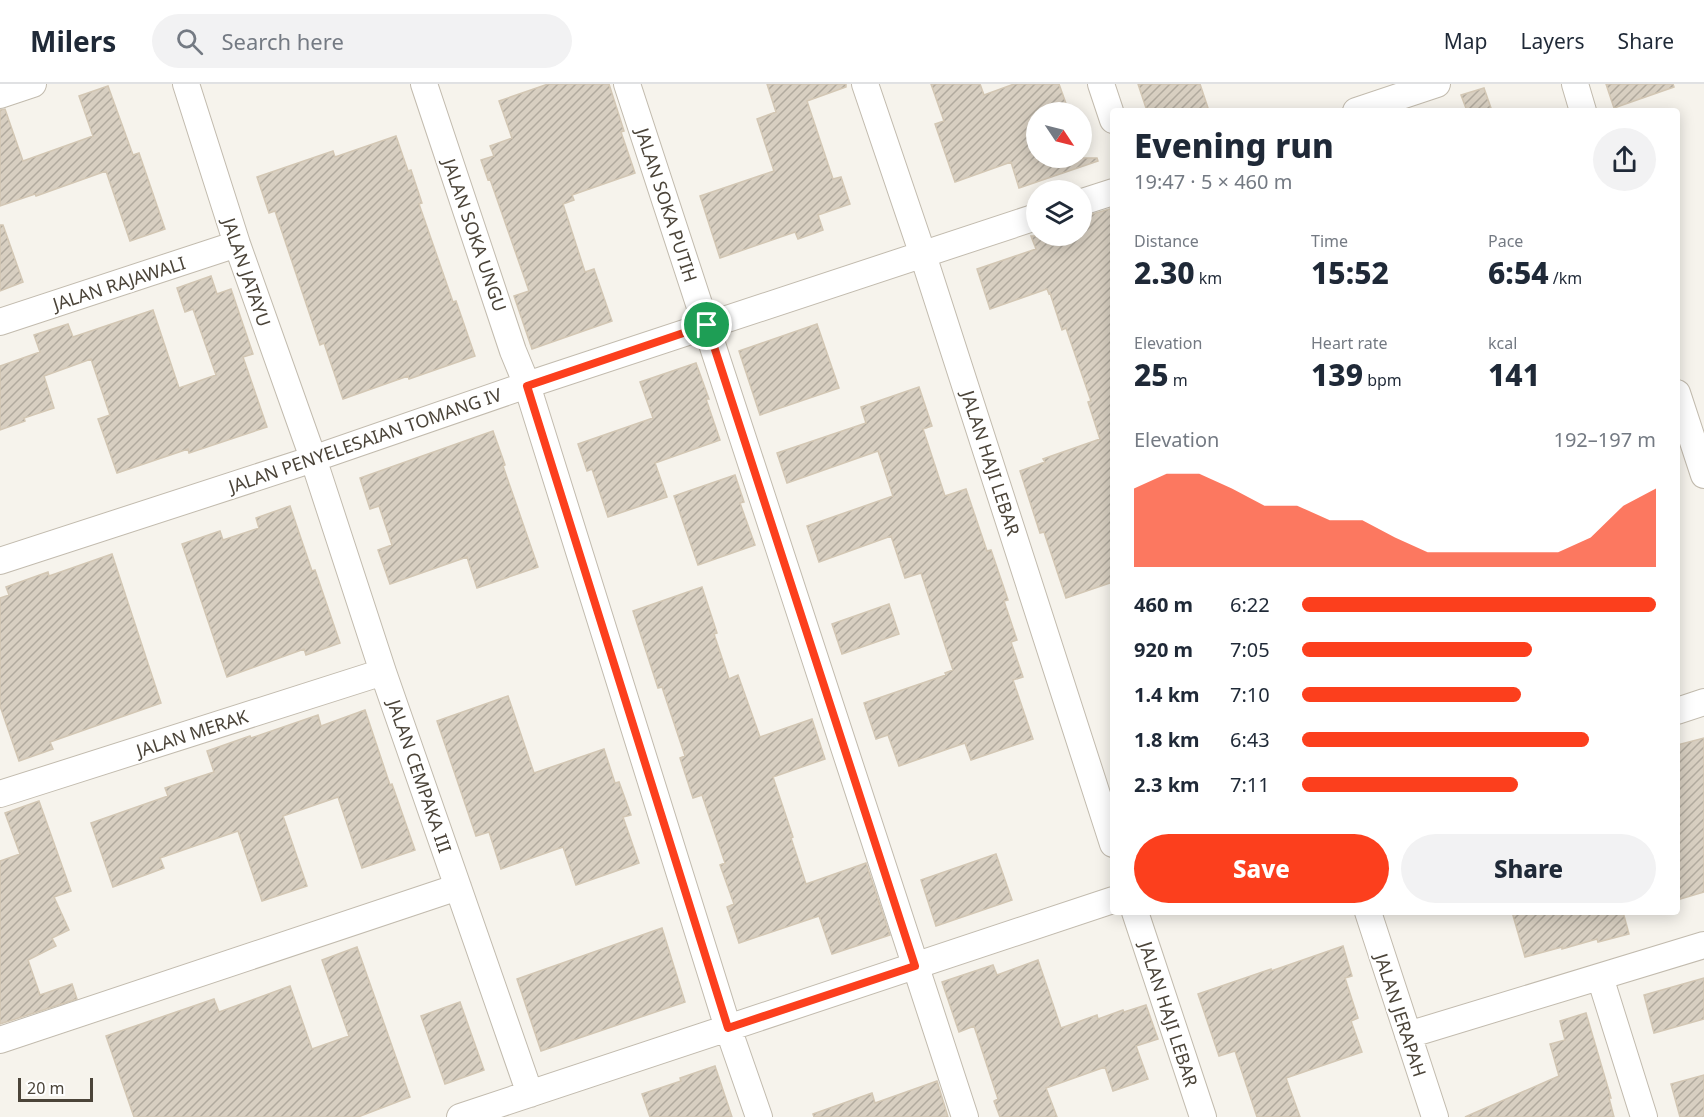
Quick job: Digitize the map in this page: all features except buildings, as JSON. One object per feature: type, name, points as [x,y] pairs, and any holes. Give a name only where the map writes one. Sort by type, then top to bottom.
[{"type":"street","points":[[0,94],[33,84]]},
{"type":"street","name":"JALAN JATAYU","points":[[186,84],[237,244],[313,458]]},
{"type":"street","name":"JALAN SOKA UNGU","points":[[424,84],[513,351],[527,386],[728,1028],[759,1117]]},
{"type":"street","name":"JALAN SOKA PUTIH","points":[[627,84],[965,1117]]},
{"type":"street","name":"JALAN HAJI LEBAR","points":[[865,84],[923,255],[1110,835]]},
{"type":"street","points":[[1101,84],[1110,111]]},
{"type":"street","points":[[1365,108],[1437,84]]},
{"type":"street","points":[[1575,84],[1583,108]]},
{"type":"street","points":[[1092,199],[1110,193]]},
{"type":"street","name":"JALAN PENYELESAIAN TOMANG IV","points":[[0,561],[1026,220]]},
{"type":"street","name":"JALAN RAJAWALI","points":[[0,322],[237,244]]},
{"type":"street","points":[[1680,402],[1704,475]]},
{"type":"street","name":"JALAN CEMPAKA III","points":[[313,458],[383,672],[531,1094]]},
{"type":"street","name":"JALAN MERAK","points":[[0,794],[383,672]]},
{"type":"street","points":[[1680,710],[1704,702]]},
{"type":"street","points":[[0,1040],[458,887]]},
{"type":"street","points":[[460,1117],[1110,901]]},
{"type":"street","name":"JALAN HAJI LEBAR","points":[[1136,915],[1203,1117]]},
{"type":"street","name":"JALAN JERAPAH","points":[[1369,915],[1435,1117]]},
{"type":"street","points":[[1408,1035],[1704,945]]},
{"type":"street","points":[[1600,977],[1644,1117]]},
{"type":"route","points":[[707,325],[915,966],[728,1028],[527,386],[707,325]]}]
